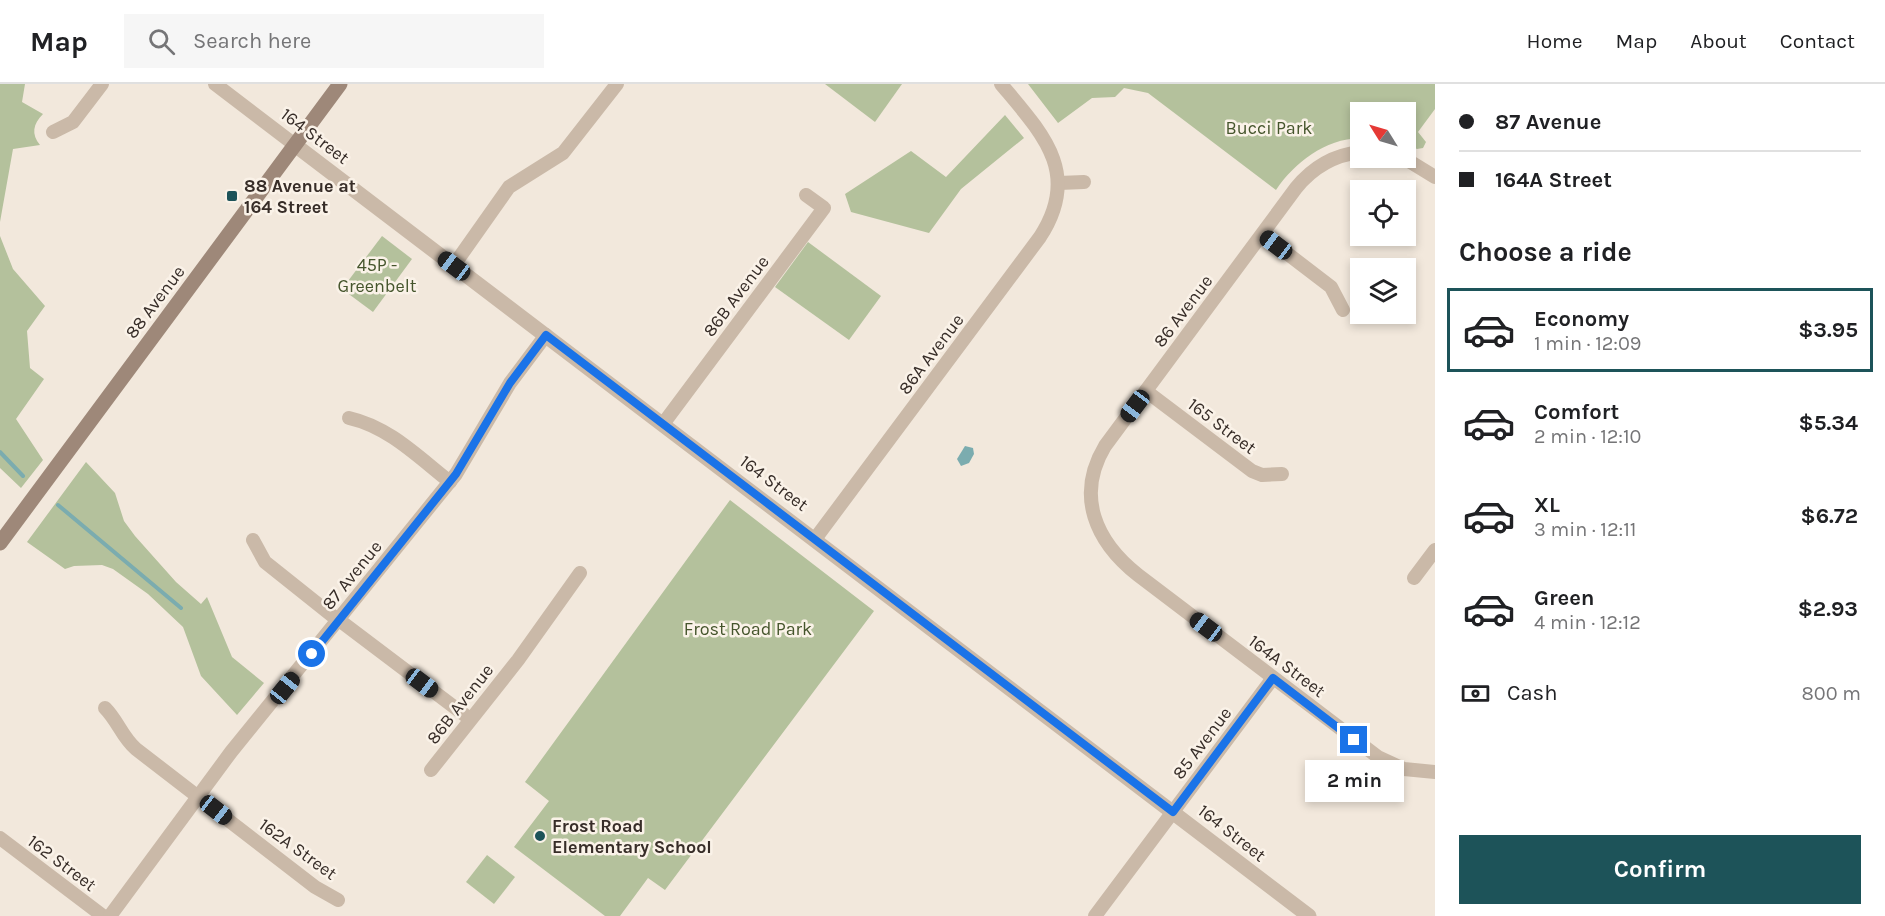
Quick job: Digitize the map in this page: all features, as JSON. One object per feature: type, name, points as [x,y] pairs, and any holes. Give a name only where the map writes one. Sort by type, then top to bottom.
[{"type":"main road","name":"88 Avenue","points":[[0,543],[340,84]]},
{"type":"street","points":[[53,132],[73,122],[102,84]]},
{"type":"street","name":"164 Street","points":[[215,84],[1309,916]]},
{"type":"street","points":[[454,266],[509,187],[563,153],[617,84]]},
{"type":"street","points":[[1001,84],[1042,134],[1054,160],[1059,183],[1084,182]]},
{"type":"street","name":"86 Avenue","points":[[1092,507],[1093,478],[1101,453],[1308,175],[1337,157],[1350,154]]},
{"type":"street","points":[[1416,165],[1435,177]]},
{"type":"street","name":"86A Avenue","points":[[815,539],[1040,237],[1055,205],[1059,183]]},
{"type":"street","name":"86B Avenue","points":[[663,424],[824,208],[806,195]]},
{"type":"street","points":[[1263,235],[1331,287],[1343,310]]},
{"type":"street","name":"87 Avenue","points":[[110,916],[237,745],[450,482],[512,379],[546,335]]},
{"type":"street","name":"165 Street","points":[[1146,392],[1252,471],[1262,475],[1282,474]]},
{"type":"street","points":[[349,418],[371,424],[383,431],[450,482]]},
{"type":"street","name":"164A Street","points":[[1092,507],[1101,535],[1119,560],[1383,761],[1411,771],[1435,772]]},
{"type":"street","points":[[253,540],[265,562],[470,719]]},
{"type":"street","points":[[1414,579],[1435,550]]},
{"type":"street","name":"86B Avenue","points":[[431,770],[524,653],[580,573]]},
{"type":"street","name":"85 Avenue","points":[[1095,916],[1273,678]]},
{"type":"street","name":"162A Street","points":[[105,708],[128,742],[315,887],[338,900]]},
{"type":"street","name":"162 Street","points":[[0,838],[103,916]]},
{"type":"green space","points":[[0,84],[25,84],[22,102],[43,114],[34,129],[35,137],[40,145],[13,149],[0,222]]},
{"type":"green space","points":[[825,84],[902,84],[875,122]]},
{"type":"green space","name":"Bucci Park","points":[[1028,84],[1435,84],[1435,109],[1418,132],[1426,142],[1423,148],[1416,149],[1416,102],[1350,102],[1350,139],[1312,154],[1283,180],[1276,190],[1148,93],[1124,88],[1115,97],[1092,98],[1058,123]]},
{"type":"green space","points":[[1005,115],[1024,138],[961,189],[929,233],[851,212],[845,194],[911,151],[946,177]]},
{"type":"green space","points":[[0,236],[13,269],[45,306],[27,331],[30,368],[44,379],[16,419],[43,460],[21,488],[0,468]]},
{"type":"green space","name":"45P - Greenbelt","points":[[382,236],[412,259],[373,312],[342,289]]},
{"type":"green space","points":[[808,242],[881,296],[849,340],[775,287]]},
{"type":"green space","points":[[86,462],[115,493],[124,521],[135,536],[176,582],[201,604],[207,597],[232,657],[264,683],[237,715],[201,676],[183,627],[148,594],[113,569],[102,565],[74,566],[65,569],[27,542]]},
{"type":"green space","name":"Frost Road Park","points":[[730,500],[874,611],[665,890],[648,878],[620,916],[605,916],[514,847],[549,801],[525,782]]},
{"type":"green space","points":[[487,855],[515,877],[494,904],[466,882]]},
{"type":"water","points":[[965,446],[973,448],[974,454],[969,463],[961,466],[957,459]]},
{"type":"waterway","points":[[0,452],[23,476]]},
{"type":"waterway","points":[[58,505],[181,608]]},
{"type":"place","name":"88 Avenue at 164 Street","points":[[232,196]]},
{"type":"place","name":"Frost Road Elementary School","points":[[540,836]]},
{"type":"route","points":[[312,654],[456,474],[510,383],[546,335],[1173,812],[1273,678],[1354,740]]}]
